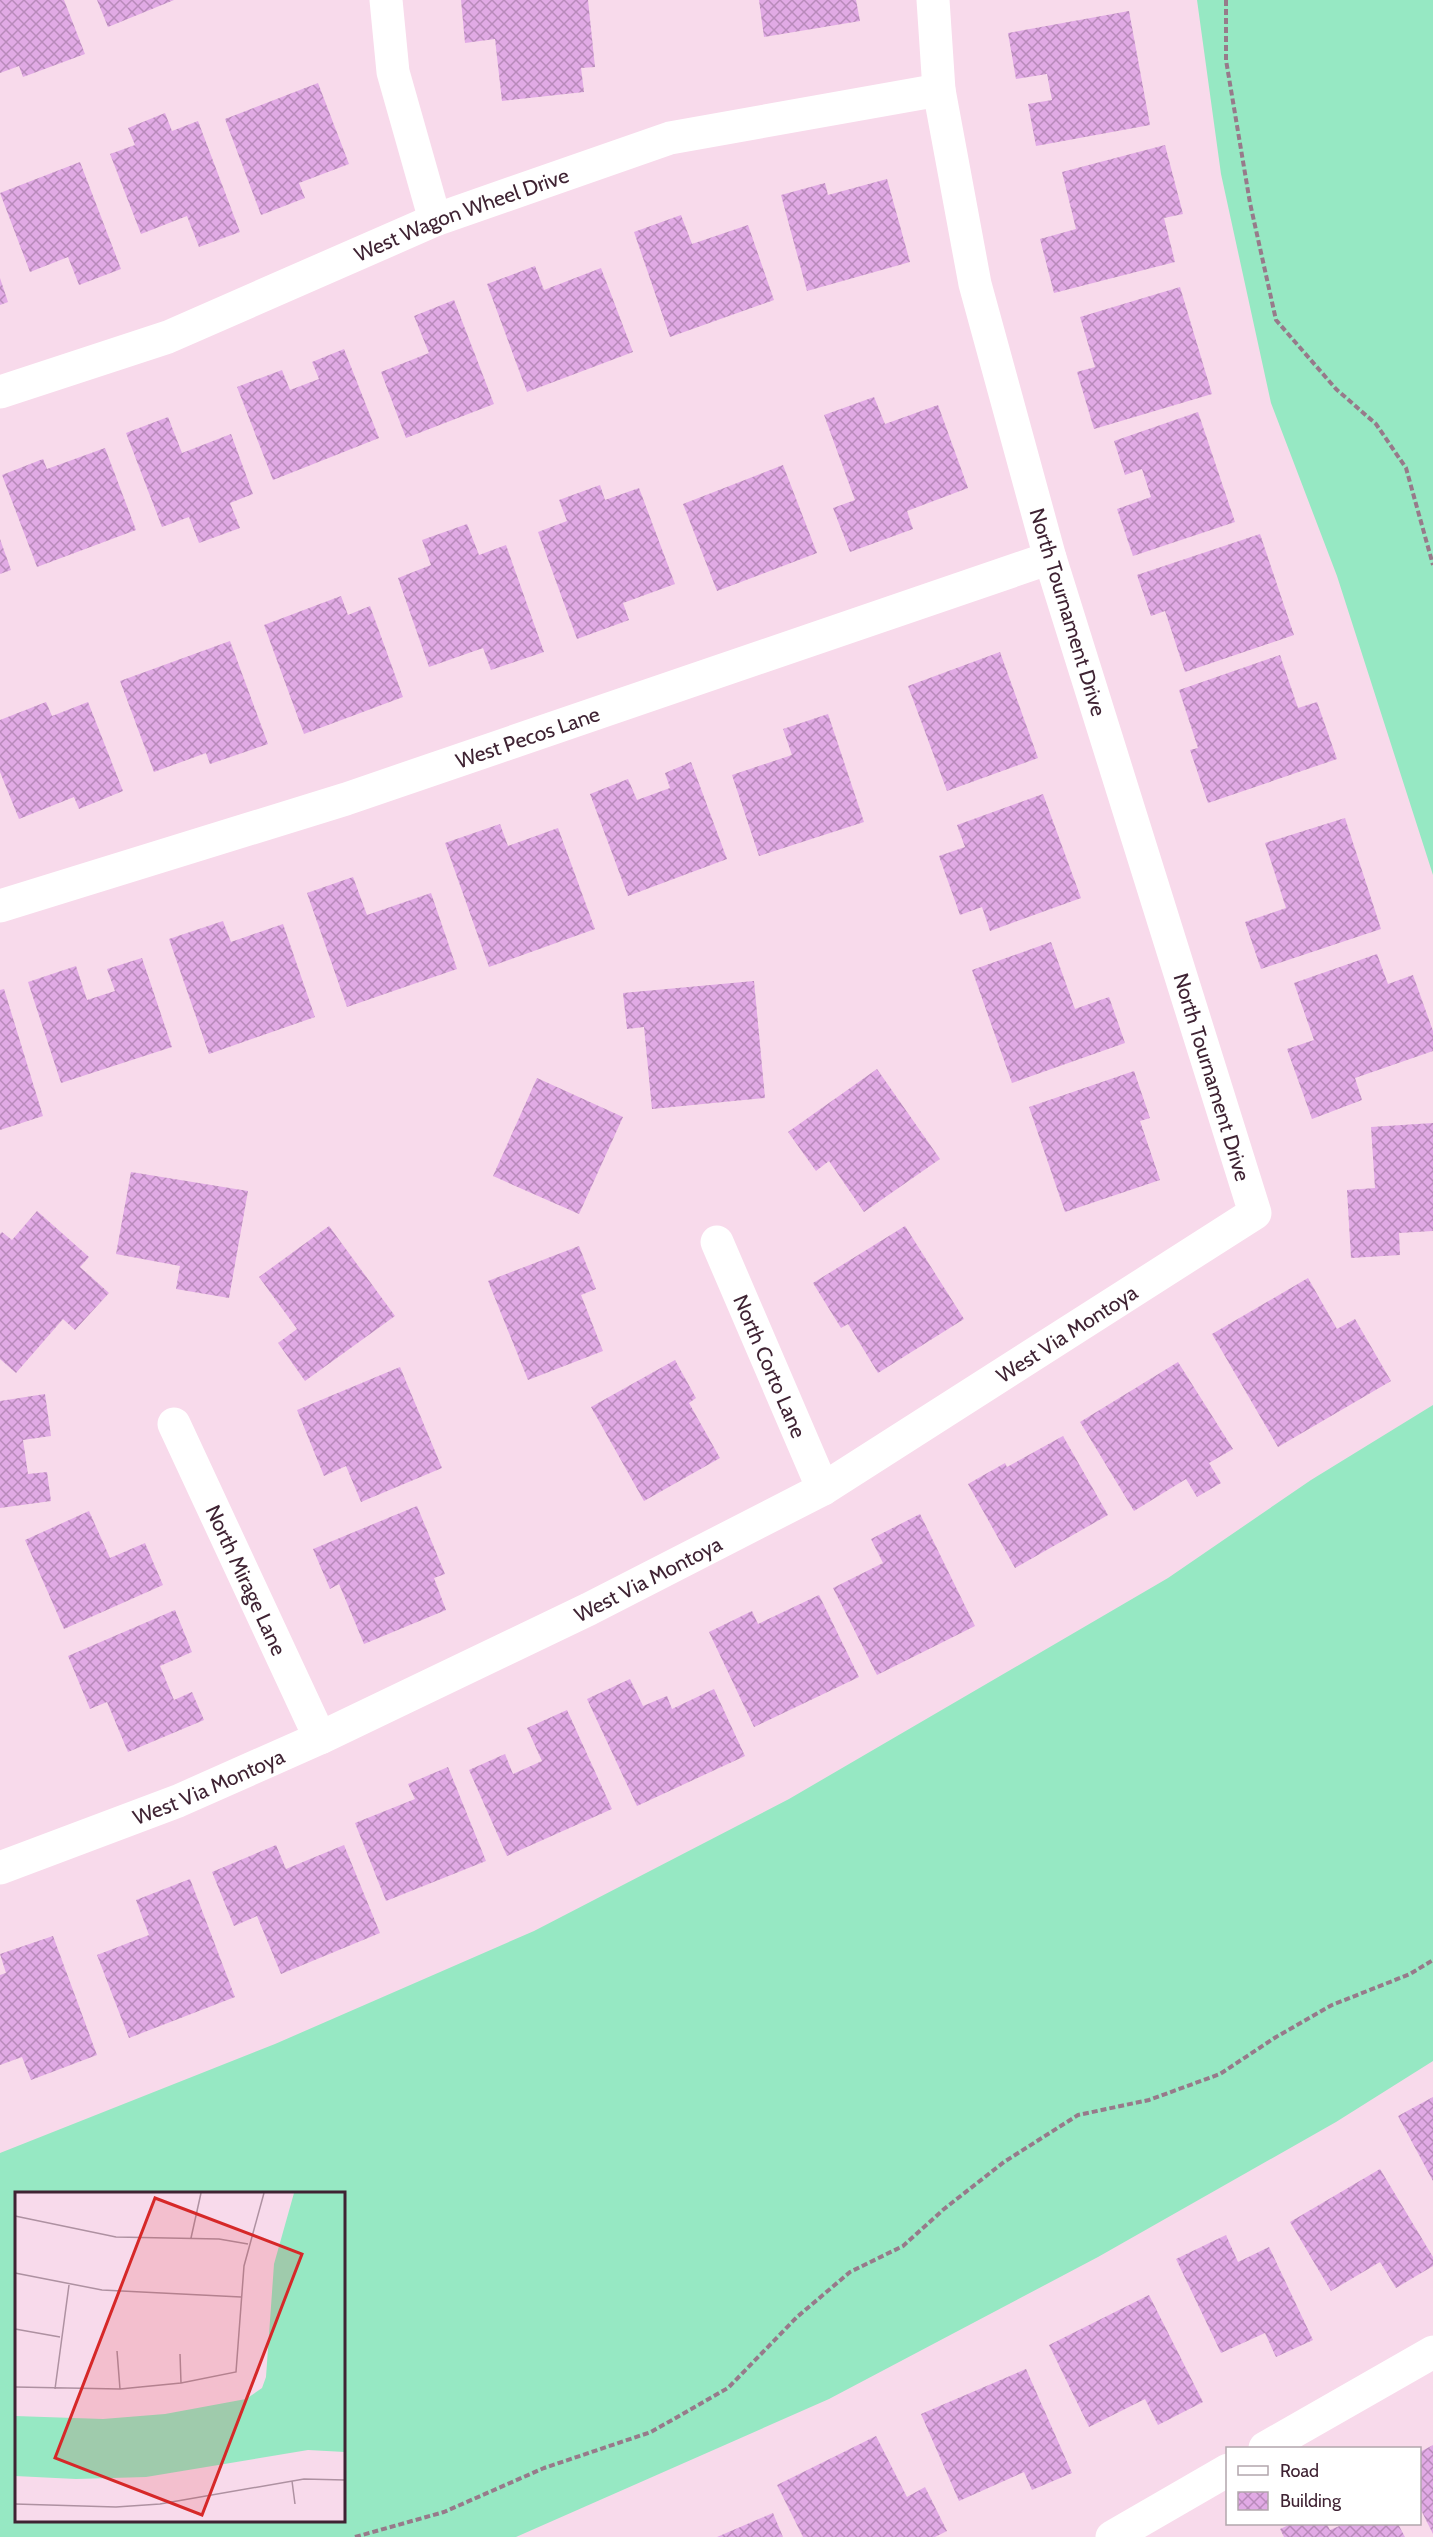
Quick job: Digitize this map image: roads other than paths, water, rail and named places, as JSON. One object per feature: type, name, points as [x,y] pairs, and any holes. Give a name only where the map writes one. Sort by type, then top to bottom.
[{"type":"street","points":[[386,0],[393,72],[435,220]]},
{"type":"street","name":"North Tournament Drive","points":[[933,0],[939,90],[975,284],[1050,558],[1255,1213]]},
{"type":"street","name":"West Wagon Wheel Drive","points":[[0,392],[168,337],[435,220],[670,138],[939,90]]},
{"type":"street","name":"West Pecos Lane","points":[[0,906],[346,799],[1050,558]]},
{"type":"street","name":"West Via Montoya","points":[[0,1868],[178,1801],[320,1738],[589,1609],[824,1489],[1255,1213]]},
{"type":"street","name":"North Corto Lane","points":[[717,1242],[824,1489]]},
{"type":"street","name":"North Mirage Lane","points":[[174,1424],[320,1738]]},
{"type":"street","points":[[1268,2447],[1433,2352]]},
{"type":"street","points":[[1112,2537],[1226,2471]]}]
